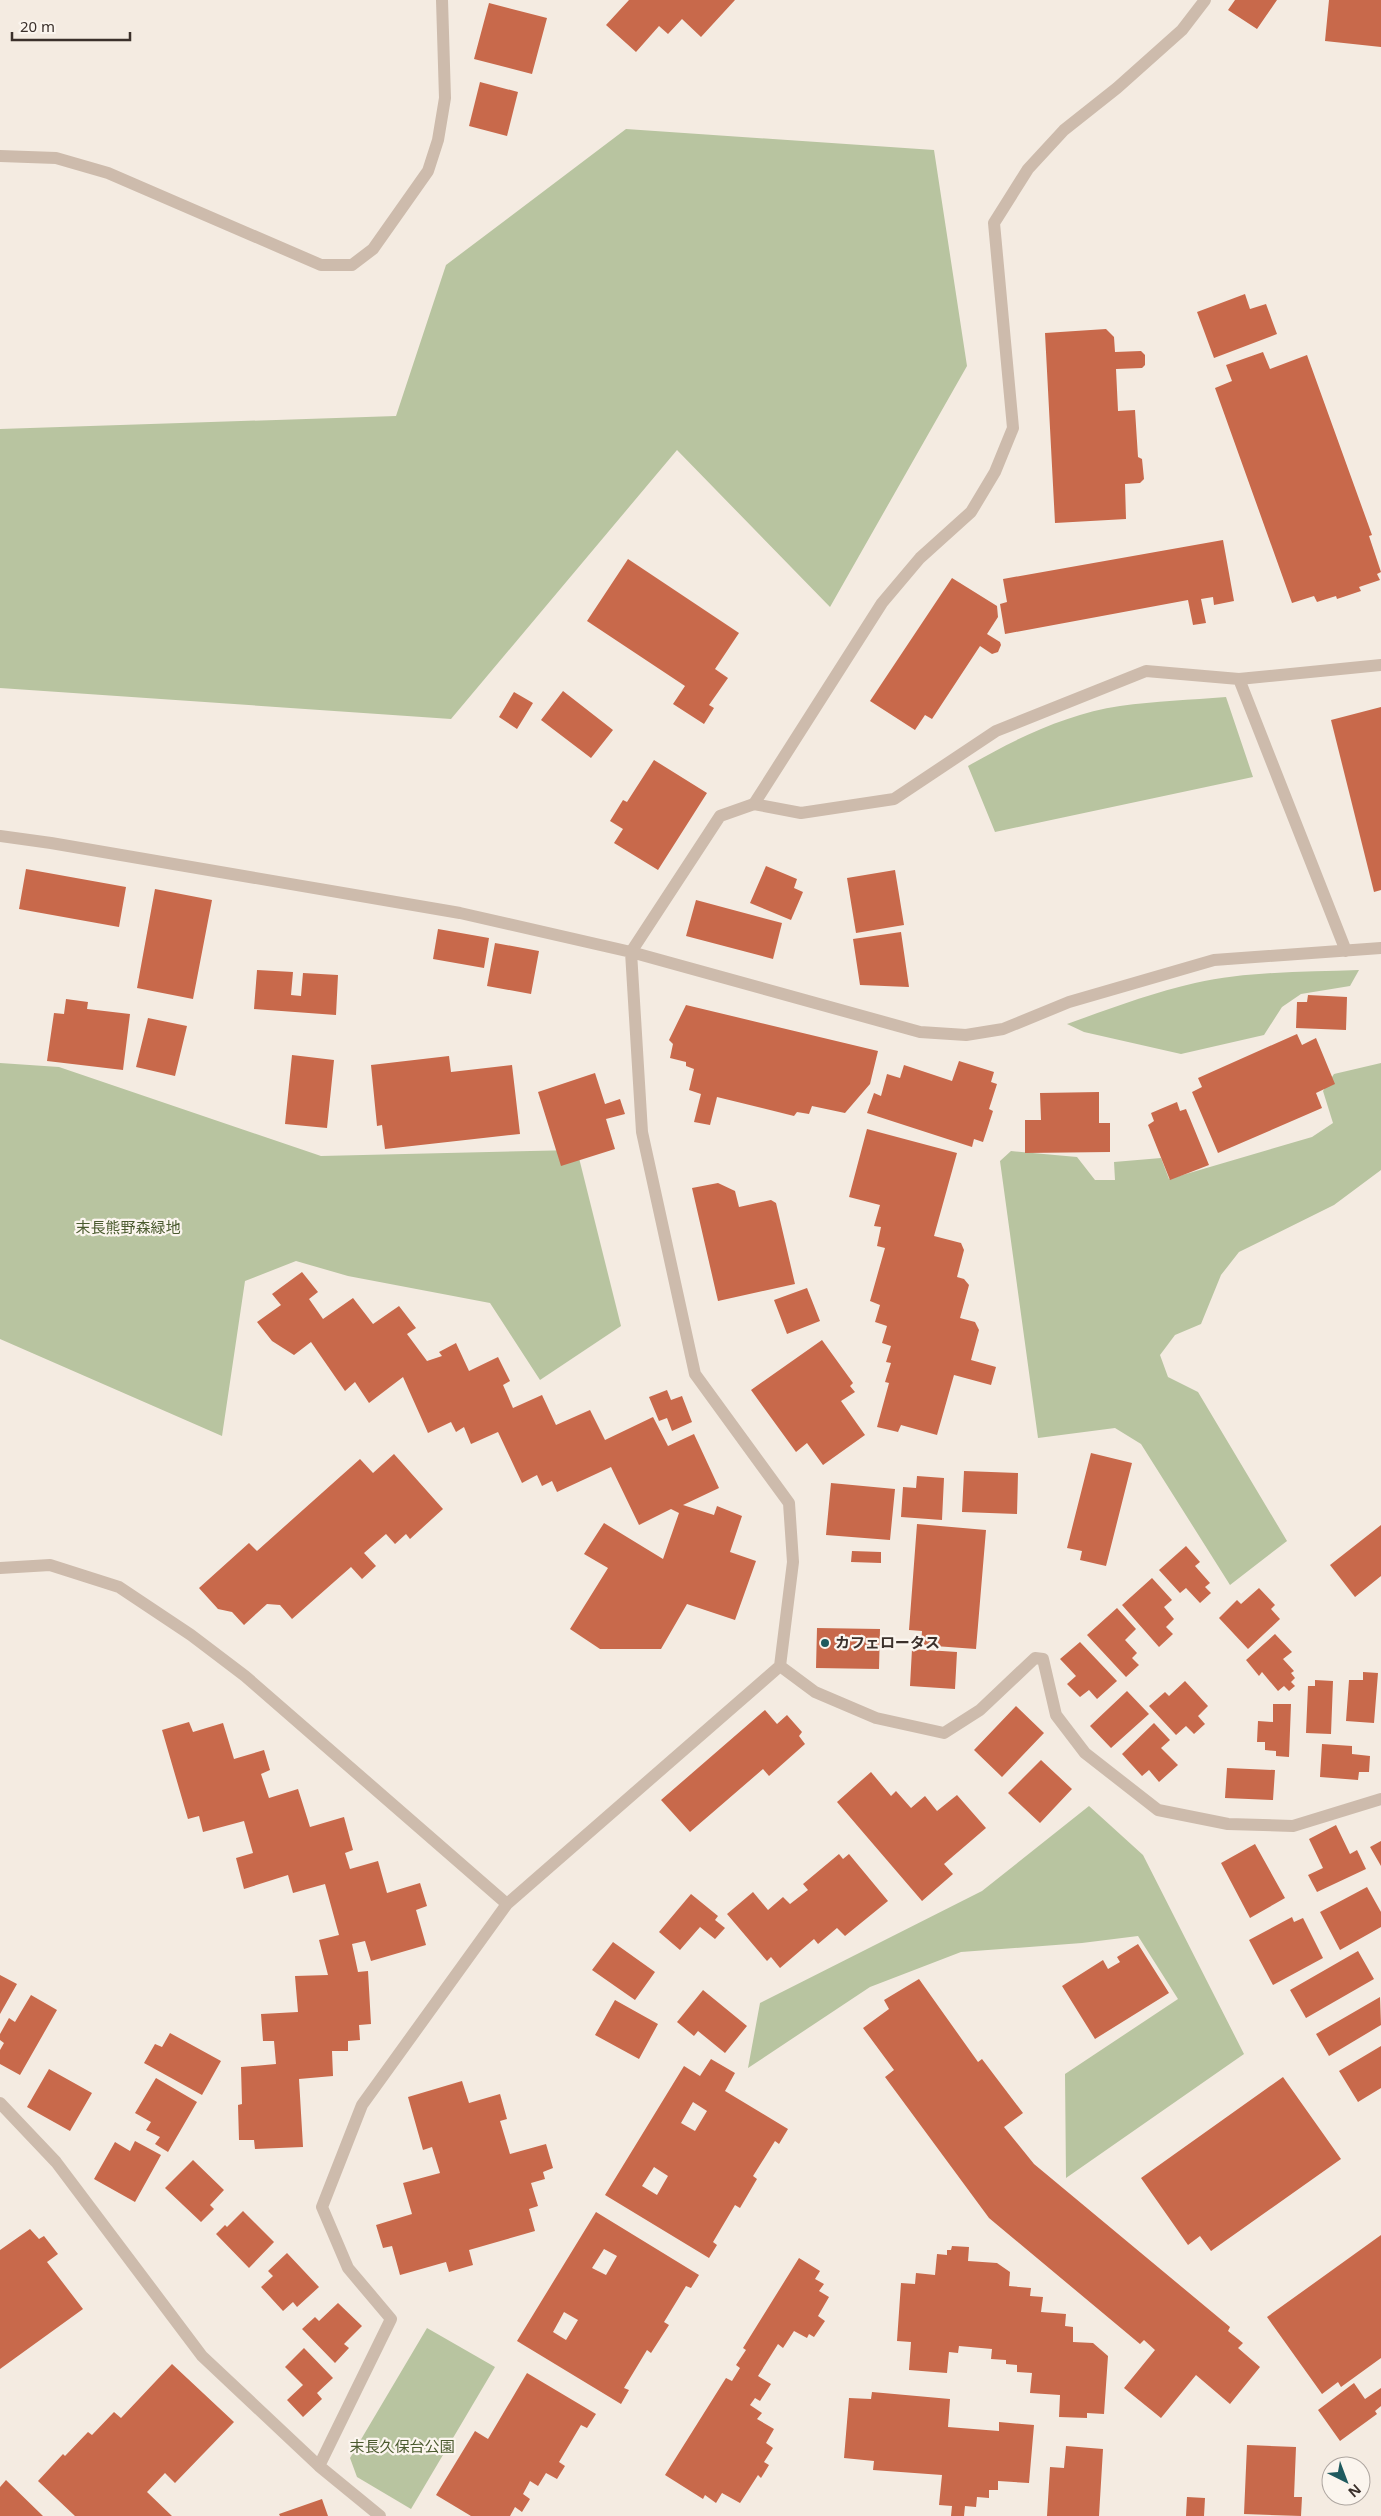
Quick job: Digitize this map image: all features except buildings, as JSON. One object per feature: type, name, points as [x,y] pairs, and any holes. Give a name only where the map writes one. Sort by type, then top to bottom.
[{"type":"street","points":[[0,156],[56,158],[108,173],[320,265],[352,265],[373,249],[428,170],[438,140],[445,98],[442,0]]},
{"type":"street","points":[[754,804],[882,603],[920,558],[971,512],[995,472],[1013,428],[994,223],[1028,168],[1064,130],[1117,88],[1182,30],[1205,0]]},
{"type":"street","points":[[319,2466],[391,2319],[348,2268],[322,2207],[362,2105],[507,1904],[780,1666],[792,1562],[789,1503],[695,1374],[642,1132],[631,952],[720,816],[754,804],[801,812],[894,799],[996,731],[1146,671],[1239,679],[1381,665]]},
{"type":"street","points":[[1239,679],[1346,951]]},
{"type":"street","points":[[0,836],[61,844],[460,913],[631,952],[920,1032],[966,1035],[1003,1029],[1069,1002],[1214,960],[1381,948]]},
{"type":"street","points":[[0,1568],[50,1566],[119,1588],[183,1630],[245,1676],[507,1904]]},
{"type":"street","points":[[780,1666],[815,1692],[876,1718],[944,1733],[980,1710],[1036,1658],[1042,1660],[1056,1715],[1085,1753],[1158,1810],[1228,1824],[1292,1826],[1381,1799]]},
{"type":"street","points":[[0,2103],[56,2162],[202,2356],[319,2466],[380,2516]]},
{"type":"green space","points":[[626,129],[934,150],[967,366],[830,607],[677,450],[451,719],[0,688],[0,429],[396,416],[446,265]]},
{"type":"green space","points":[[1226,697],[1253,777],[995,832],[968,766],[1023,737],[1080,715],[1133,704]]},
{"type":"green space","points":[[1359,970],[1350,986],[1301,994],[1282,1007],[1264,1035],[1181,1054],[1084,1032],[1067,1024],[1162,992],[1215,979],[1277,973]]},
{"type":"green space","name":"末長熊野森緑地","points":[[0,1063],[59,1067],[321,1156],[577,1150],[621,1326],[540,1380],[490,1303],[348,1276],[296,1261],[245,1281],[222,1436],[0,1339]]},
{"type":"green space","points":[[1381,1063],[1381,1170],[1334,1205],[1239,1252],[1221,1275],[1201,1324],[1175,1335],[1160,1355],[1168,1377],[1198,1392],[1287,1541],[1230,1585],[1141,1444],[1115,1428],[1038,1438],[1000,1161],[1011,1151],[1077,1157],[1095,1180],[1115,1180],[1114,1162],[1161,1158],[1169,1179],[1312,1137],[1333,1123],[1323,1091],[1334,1074]]},
{"type":"green space","points":[[1089,1806],[1143,1855],[1244,2054],[1066,2178],[1065,2074],[1178,1999],[1138,1936],[1082,1943],[961,1952],[870,1987],[748,2068],[760,2003],[982,1891]]},
{"type":"green space","name":"末長久保台公園","points":[[427,2328],[495,2367],[411,2509],[357,2477],[350,2458]]},
{"type":"place","name":"カフェロータス","points":[[825,1643]]}]
